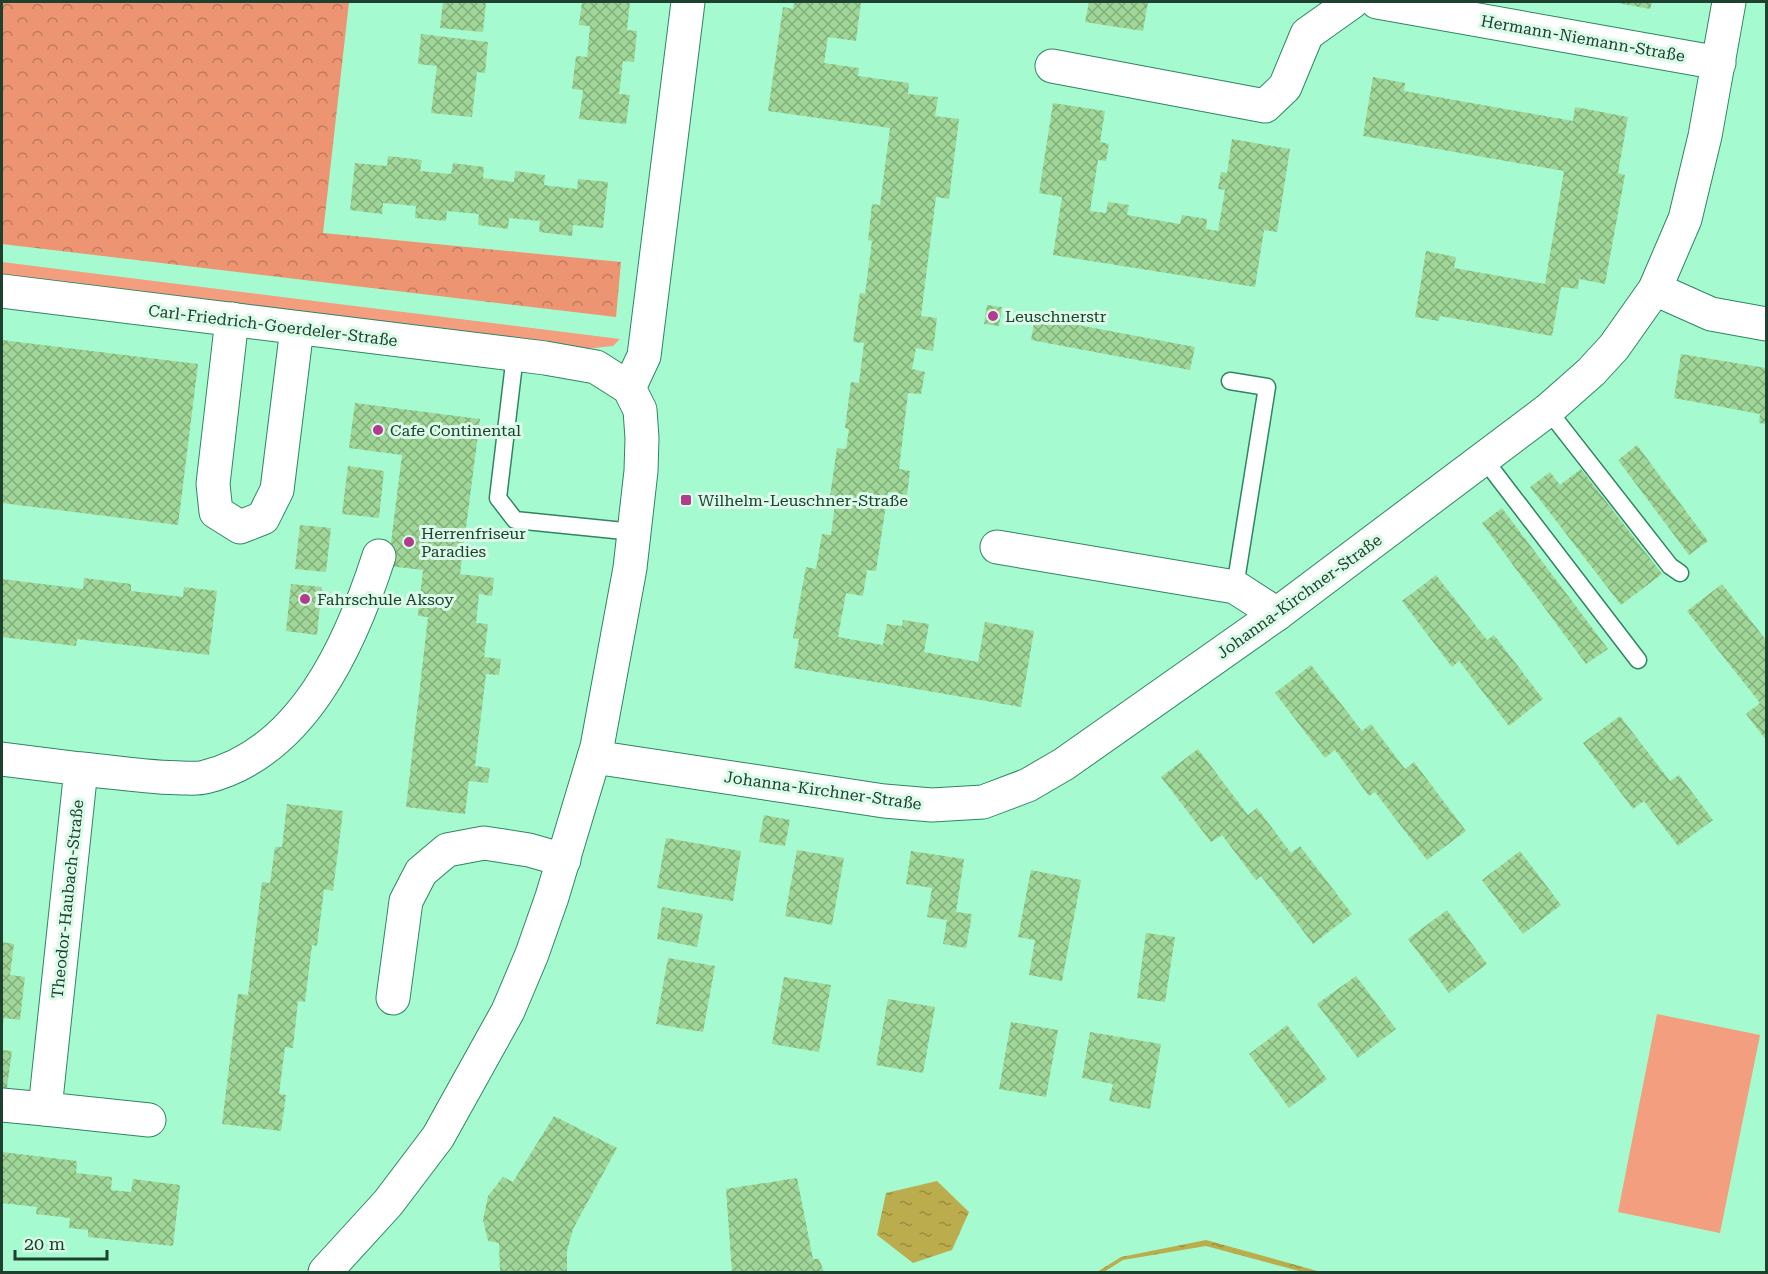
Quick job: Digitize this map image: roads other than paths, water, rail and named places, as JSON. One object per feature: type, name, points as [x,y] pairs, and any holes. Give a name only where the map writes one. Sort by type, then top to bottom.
[{"type":"street","points":[[629,388],[644,356],[688,2]]},
{"type":"street","points":[[1052,66],[1265,105],[1285,87],[1307,34],[1352,2]]},
{"type":"street","name":"Hermann-Niemann-Straße","points":[[1377,2],[1719,63]]},
{"type":"street","name":"Johanna-Kirchner-Straße","points":[[594,757],[884,801],[932,805],[983,802],[1028,785],[1081,754],[1277,614],[1484,459],[1548,410],[1591,372],[1614,347],[1655,289],[1685,219],[1705,136],[1730,2]]},
{"type":"street","points":[[1655,289],[1711,314],[1767,324]]},
{"type":"street","name":"Carl-Friedrich-Goerdeler-Straße","points":[[2,291],[530,356]]},
{"type":"street","points":[[232,320],[213,484],[216,512],[240,527],[262,518],[277,490],[297,328]]},
{"type":"street","points":[[325,1272],[388,1203],[438,1137],[508,1011],[532,954],[564,860],[594,757],[630,568],[641,471],[640,410],[629,388],[596,368],[530,356]]},
{"type":"street","points":[[997,547],[1235,587],[1277,614]]},
{"type":"street","points":[[2,759],[167,778],[204,778],[248,761],[289,728],[316,691],[339,654],[369,586],[379,556]]},
{"type":"street","name":"Theodor-Haubach-Straße","points":[[45,1109],[81,769]]},
{"type":"street","points":[[393,998],[406,901],[421,872],[447,850],[484,843],[529,850],[564,860]]},
{"type":"street","points":[[2,1105],[149,1120]]},
{"type":"lane","points":[[530,356],[498,498],[515,520],[634,532]]},
{"type":"lane","points":[[1230,381],[1268,387],[1235,587]]},
{"type":"lane","points":[[1548,410],[1670,566],[1680,573]]},
{"type":"lane","points":[[1484,459],[1638,660]]},
{"type":"water","points":[[937,1181],[969,1212],[952,1250],[913,1263],[877,1235],[886,1193]]},
{"type":"water","points":[[1206,1240],[1321,1272],[1303,1272],[1206,1246],[1123,1260],[1104,1272],[1097,1272],[1121,1257]]},
{"type":"place","name":"Leuschnerstr","points":[[993,316]]},
{"type":"place","name":"Cafe Continental","points":[[378,430]]},
{"type":"place","name":"Wilhelm-Leuschner-Straße","points":[[686,500]]},
{"type":"place","name":"Herrenfriseur Paradies","points":[[409,542]]},
{"type":"place","name":"Fahrschule Aksoy","points":[[305,599]]}]
